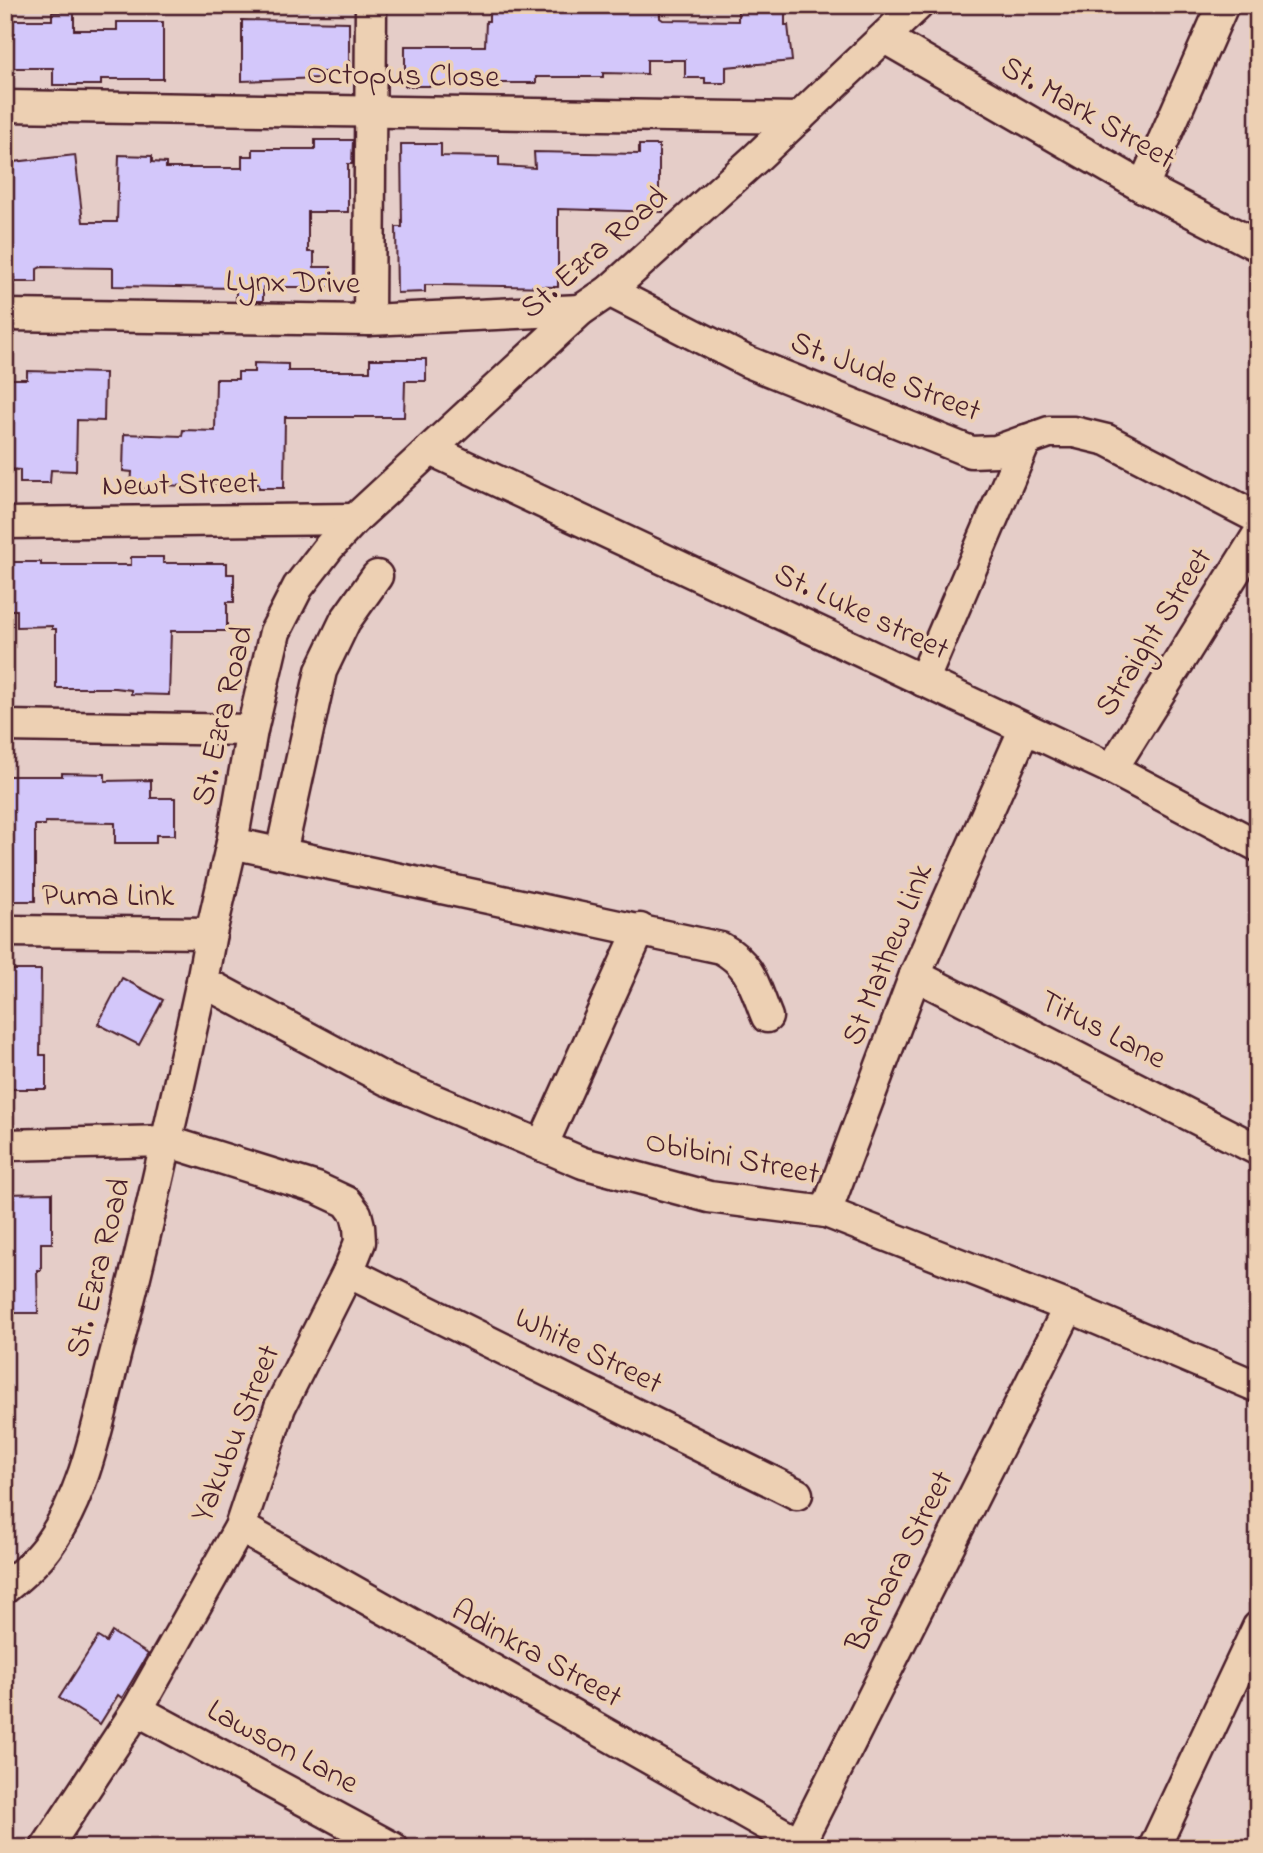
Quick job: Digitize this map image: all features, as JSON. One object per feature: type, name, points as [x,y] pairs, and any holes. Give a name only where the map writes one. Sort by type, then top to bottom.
[{"type":"street","points":[[369,320],[370,5]]},
{"type":"street","name":"St. Ezra Road","points":[[5,1588],[47,1547],[86,1466],[132,1288],[202,981],[232,843],[251,730],[275,632],[298,587],[355,519],[581,310],[609,291],[799,118],[918,5]]},
{"type":"street","points":[[1143,187],[1223,5]]},
{"type":"street","name":"St. Mark Street","points":[[885,38],[1143,187],[1258,246]]},
{"type":"street","name":"Octopus Close","points":[[5,106],[799,118]]},
{"type":"street","name":"St. Jude Street","points":[[609,291],[746,361],[971,452],[996,452],[1049,432],[1074,432],[1107,440],[1258,518]]},
{"type":"street","name":"Lynx Drive","points":[[5,315],[369,320],[581,310]]},
{"type":"street","points":[[923,681],[1027,440]]},
{"type":"street","name":"St. Luke street","points":[[431,450],[1112,769],[1258,846]]},
{"type":"street","name":"Newt Street","points":[[5,523],[355,519]]},
{"type":"street","name":"Straight Street","points":[[1112,769],[1258,535]]},
{"type":"street","points":[[281,853],[321,671],[345,621],[377,576]]},
{"type":"street","points":[[5,726],[251,730]]},
{"type":"street","name":"St Mathew Link","points":[[826,1212],[915,975],[1025,728]]},
{"type":"street","points":[[232,843],[721,948],[738,958],[745,966],[767,1017]]},
{"type":"street","points":[[542,1146],[640,929]]},
{"type":"street","name":"Puma Link","points":[[5,931],[211,933]]},
{"type":"street","name":"Titus Lane","points":[[915,975],[1258,1150]]},
{"type":"street","name":"Obibini Street","points":[[202,981],[387,1080],[583,1163],[709,1197],[826,1212],[1069,1307],[1258,1387]]},
{"type":"street","points":[[5,1145],[166,1141]]},
{"type":"street","name":"Yakubu Street","points":[[46,1848],[137,1710],[240,1527],[280,1407],[348,1272],[360,1242],[356,1214],[347,1202],[317,1188],[166,1141]]},
{"type":"street","name":"White Street","points":[[348,1272],[797,1494]]},
{"type":"street","name":"Barbara Street","points":[[801,1846],[1069,1307]]},
{"type":"street","name":"Adinkra Street","points":[[240,1527],[801,1846]]},
{"type":"street","points":[[1154,1848],[1258,1627]]},
{"type":"street","name":"Lawson Lane","points":[[137,1710],[393,1848]]},
{"type":"building","points":[[489,5],[532,5],[532,12],[577,12],[577,5],[660,5],[660,18],[663,20],[738,21],[738,5],[785,5],[785,25],[788,25],[792,61],[726,67],[726,83],[705,83],[705,78],[685,78],[685,60],[647,60],[647,74],[603,73],[603,77],[536,77],[536,83],[405,86],[405,46],[485,46]]},
{"type":"building","points":[[52,12],[74,12],[74,30],[117,30],[117,22],[163,22],[163,79],[101,79],[101,85],[53,85],[53,68],[9,68],[9,61],[5,61],[5,20],[52,20]]},
{"type":"building","points":[[242,20],[349,22],[349,72],[321,72],[321,78],[242,81]]},
{"type":"building","points":[[315,140],[353,140],[352,164],[348,164],[348,212],[308,212],[308,252],[314,252],[314,267],[331,267],[331,287],[263,287],[263,301],[236,301],[236,288],[113,286],[113,268],[41,267],[37,269],[37,282],[14,282],[14,269],[5,269],[5,163],[75,155],[83,222],[117,222],[119,155],[152,156],[152,162],[166,163],[166,168],[242,168],[242,156],[253,156],[253,149],[315,149]]},
{"type":"building","points":[[401,144],[441,144],[441,156],[499,157],[499,166],[535,168],[534,152],[639,154],[639,145],[659,145],[659,194],[663,194],[663,212],[558,209],[558,287],[425,285],[425,292],[397,293],[396,227],[402,227]]},
{"type":"building","points":[[370,359],[426,359],[426,381],[405,381],[404,417],[285,417],[284,488],[259,488],[259,484],[212,484],[212,487],[161,485],[161,489],[131,488],[132,472],[123,471],[124,434],[182,436],[183,430],[215,431],[216,379],[238,379],[238,372],[254,372],[254,363],[288,364],[288,371],[370,371]]},
{"type":"building","points":[[27,371],[105,373],[104,421],[77,420],[76,471],[51,470],[50,483],[20,483],[20,470],[5,469],[5,379],[27,379]]},
{"type":"building","points":[[131,557],[163,557],[163,563],[227,563],[227,574],[234,574],[234,602],[227,602],[227,631],[171,631],[169,695],[131,694],[131,690],[115,688],[56,688],[56,629],[52,629],[52,626],[17,627],[17,610],[5,610],[5,562],[41,562],[41,565],[131,565]]},
{"type":"building","points":[[62,773],[105,774],[105,781],[151,780],[151,798],[175,798],[175,835],[156,835],[156,843],[115,843],[115,823],[45,822],[45,825],[35,825],[35,901],[5,901],[5,776],[62,776]]},
{"type":"building","points":[[5,970],[41,970],[40,1055],[46,1055],[46,1089],[5,1089]]},
{"type":"building","points":[[122,978],[163,1000],[139,1045],[98,1024]]},
{"type":"building","points":[[52,1193],[52,1243],[41,1243],[41,1270],[37,1270],[38,1313],[5,1313],[5,1194]]},
{"type":"building","points":[[112,1632],[148,1654],[122,1698],[118,1695],[100,1724],[59,1698],[98,1637],[106,1642]]}]
